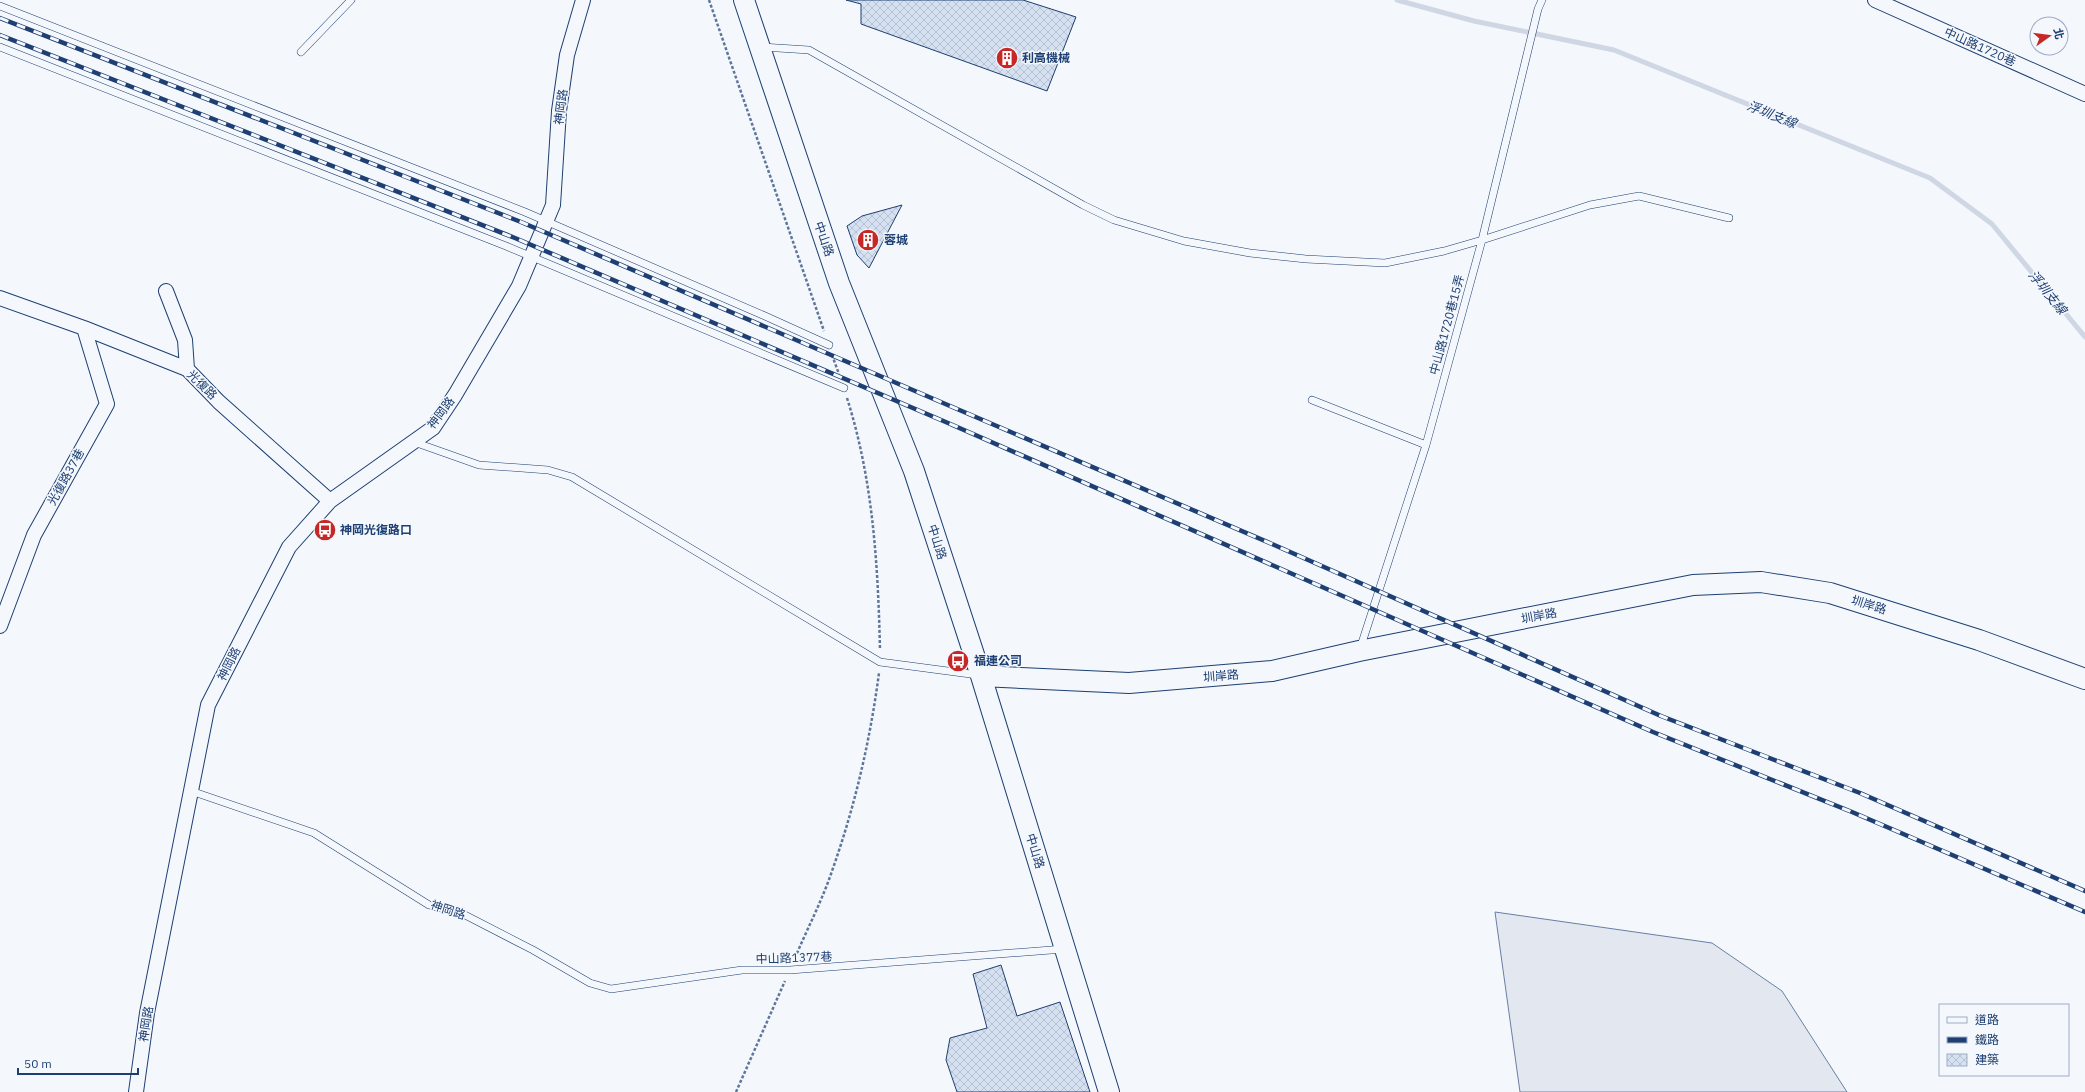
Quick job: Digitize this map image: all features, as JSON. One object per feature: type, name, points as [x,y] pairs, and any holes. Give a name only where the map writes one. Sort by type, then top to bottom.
[{"type":"street","name":"神岡路","points":[[136,1092],[148,1013],[208,705],[289,547],[330,501],[433,428],[455,395],[519,286],[553,205],[559,111],[567,55],[583,0]]},
{"type":"street","name":"中山路","points":[[744,0],[839,283],[914,471],[981,676],[1109,1092]]},
{"type":"street","name":"中山路1720巷","points":[[1875,0],[2085,94]]},
{"type":"street","points":[[166,291],[185,340],[187,369]]},
{"type":"street","name":"光復路","points":[[0,298],[84,328],[187,369],[219,402],[330,501]]},
{"type":"street","name":"光復路37巷","points":[[0,626],[34,536],[107,404],[84,328]]},
{"type":"street","name":"圳岸路","points":[[981,676],[1129,683],[1272,671],[1359,651],[1693,585],[1761,582],[1830,593],[1978,640],[2085,679]]},
{"type":"lane","points":[[301,52],[351,0]]},
{"type":"lane","name":"中山路1720巷15弄","points":[[1359,651],[1426,445],[1482,240],[1538,9],[1542,0]]},
{"type":"lane","points":[[0,6],[546,221],[829,345]]},
{"type":"lane","points":[[0,46],[532,256],[844,388]]},
{"type":"lane","points":[[759,46],[810,50],[1082,206],[1114,220],[1184,240],[1257,254],[1385,263],[1444,251],[1590,205],[1640,196],[1729,218]]},
{"type":"lane","points":[[1312,400],[1426,445]]},
{"type":"lane","points":[[414,442],[480,465],[548,470],[572,477],[880,662],[981,676]]},
{"type":"lane","name":"神岡路","points":[[191,791],[314,833],[429,905],[464,914],[532,950]]},
{"type":"lane","name":"中山路1377巷","points":[[532,950],[590,983],[611,989],[742,970],[790,970],[1066,949]]},
{"type":"path","points":[[709,0],[855,423],[867,476],[876,548],[880,662],[873,723],[851,811],[832,873],[736,1092]]},
{"type":"path","points":[[736,1092],[757,1045]]},
{"type":"shaded area","points":[[1495,912],[1712,943],[1782,991],[1847,1092],[1520,1092]]},
{"type":"building","name":"利高機械","points":[[846,0],[1023,0],[1076,17],[1047,91],[861,24],[861,4]]},
{"type":"building","name":"蓉城","points":[[902,205],[869,268],[857,255],[847,226],[862,216]]},
{"type":"building","points":[[1001,965],[1017,1016],[1060,1002],[1090,1092],[957,1092],[946,1060],[950,1038],[987,1028],[973,974]]},
{"type":"waterway","name":"浮圳支線","points":[[1397,0],[1474,21],[1614,50],[1930,178],[1992,224],[2085,337]]},
{"type":"railway","points":[[0,18],[521,222],[1272,544],[1661,716],[1860,793],[2085,891]]},
{"type":"railway","points":[[0,35],[515,238],[948,423],[1653,732],[1852,812],[2085,912]]},
{"type":"place","name":"利高機械","points":[[1007,58]]},
{"type":"place","name":"蓉城","points":[[868,240]]},
{"type":"place","name":"神岡光復路口","points":[[325,530]]},
{"type":"place","name":"福連公司","points":[[958,661]]}]
